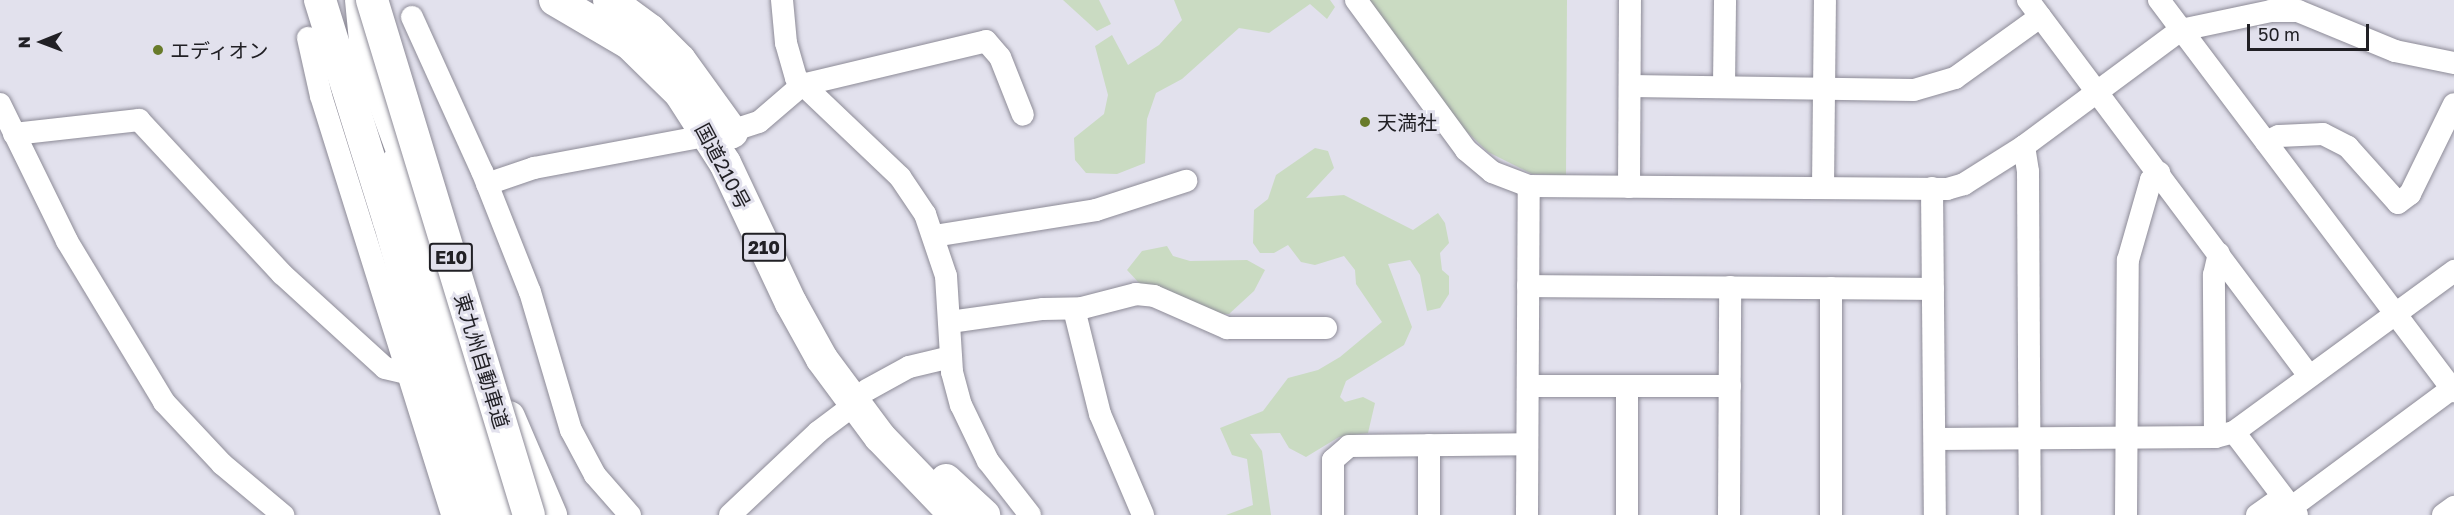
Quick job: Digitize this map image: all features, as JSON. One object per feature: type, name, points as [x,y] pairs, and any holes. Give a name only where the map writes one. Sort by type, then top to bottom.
[{"type":"highway","points":[[362,0],[365,41],[467,344],[519,438],[551,515]]},
{"type":"highway","points":[[365,41],[372,0]]},
{"type":"highway","name":"東九州自動車道","points":[[372,0],[529,515]]},
{"type":"highway","name":"国道210号","points":[[555,0],[610,30],[648,59],[721,134]]},
{"type":"highway","name":"国道210号","points":[[609,0],[650,30],[680,60],[860,398],[927,460],[974,514]]},
{"type":"highway","points":[[326,11],[472,515]]},
{"type":"highway","name":"東九州自動車道","points":[[326,11],[503,515]]},
{"type":"street","points":[[782,0],[790,64],[802,85],[907,184],[934,236],[946,276],[951,357],[961,405],[988,461],[1030,515]]},
{"type":"street","points":[[1356,0],[1466,150],[1492,171],[1529,186],[1932,188],[1964,184],[2024,146],[2181,30],[2221,19],[2298,11],[2395,51],[2454,63]]},
{"type":"street","points":[[1629,187],[1630,0]]},
{"type":"street","points":[[1724,85],[1725,0]]},
{"type":"street","points":[[1823,187],[1825,0]]},
{"type":"street","points":[[2158,0],[2453,389],[2288,509],[2257,515]]},
{"type":"street","points":[[1630,86],[1724,85],[1914,90],[1955,78],[2034,9],[2310,375]]},
{"type":"street","points":[[326,11],[321,96],[452,515]]},
{"type":"street","points":[[412,17],[487,184],[530,292],[571,430],[595,475],[630,515]]},
{"type":"street","points":[[487,184],[546,165],[721,134],[759,122],[802,85],[986,41],[1000,57],[1023,115]]},
{"type":"street","points":[[0,104],[92,286],[164,402],[222,464],[283,515]]},
{"type":"street","points":[[2266,142],[2279,136],[2323,134],[2348,147],[2397,203],[2410,194],[2454,104]]},
{"type":"street","points":[[14,134],[139,120],[282,274],[385,368],[406,373]]},
{"type":"street","points":[[2024,146],[2028,172],[2030,515]]},
{"type":"street","points":[[2126,515],[2128,260],[2151,180],[2159,173]]},
{"type":"street","points":[[934,236],[1096,210],[1186,181]]},
{"type":"street","points":[[1527,515],[1529,186]]},
{"type":"street","points":[[1932,188],[1935,515]]},
{"type":"street","points":[[2219,254],[2214,275],[2225,435],[2288,509]]},
{"type":"street","points":[[1935,439],[2225,435],[2454,271]]},
{"type":"street","points":[[1528,286],[1933,289]]},
{"type":"street","points":[[1729,515],[1730,288]]},
{"type":"street","points":[[1831,288],[1831,515]]},
{"type":"street","points":[[950,322],[1043,309],[1074,309],[1136,294],[1154,296],[1227,328],[1326,328]]},
{"type":"street","points":[[1074,309],[1100,414],[1143,515]]},
{"type":"street","points":[[730,515],[818,432],[860,398],[909,367],[951,357]]},
{"type":"street","points":[[1528,386],[1730,386]]},
{"type":"street","points":[[1627,387],[1627,515]]},
{"type":"street","points":[[1333,515],[1333,460],[1349,446],[1527,444]]},
{"type":"street","points":[[1429,445],[1429,515]]},
{"type":"street","points":[[974,514],[1005,483]]},
{"type":"street","points":[[2443,515],[2454,507]]},
{"type":"green space","points":[[1063,0],[1099,0],[1111,24],[1097,31]]},
{"type":"green space","points":[[1174,0],[1330,0],[1335,7],[1327,19],[1310,4],[1269,33],[1239,28],[1182,79],[1156,93],[1147,119],[1145,163],[1117,174],[1086,173],[1075,160],[1074,138],[1104,114],[1108,95],[1095,46],[1112,35],[1128,65],[1159,45],[1182,20]]},
{"type":"green space","points":[[1369,0],[1567,0],[1566,175],[1532,174],[1488,152],[1465,130]]},
{"type":"green space","points":[[1315,148],[1328,151],[1334,168],[1306,198],[1344,195],[1413,230],[1438,213],[1445,223],[1449,243],[1440,253],[1442,270],[1449,276],[1449,294],[1440,308],[1427,311],[1420,275],[1410,260],[1388,264],[1412,327],[1404,345],[1346,381],[1340,397],[1345,402],[1363,397],[1375,403],[1368,433],[1339,437],[1306,457],[1289,448],[1280,433],[1250,434],[1262,451],[1271,515],[1226,515],[1253,505],[1247,459],[1232,455],[1220,428],[1263,411],[1288,378],[1318,370],[1340,357],[1382,322],[1356,284],[1355,270],[1344,256],[1315,265],[1301,262],[1288,245],[1274,253],[1260,253],[1253,243],[1254,210],[1268,199],[1276,175]]},
{"type":"green space","points":[[1167,246],[1173,256],[1190,261],[1247,260],[1265,270],[1254,291],[1229,314],[1198,315],[1152,297],[1127,270],[1142,251]]},
{"type":"place","name":"エディオン","points":[[158,50]]},
{"type":"place","name":"天満社","points":[[1365,122]]}]
